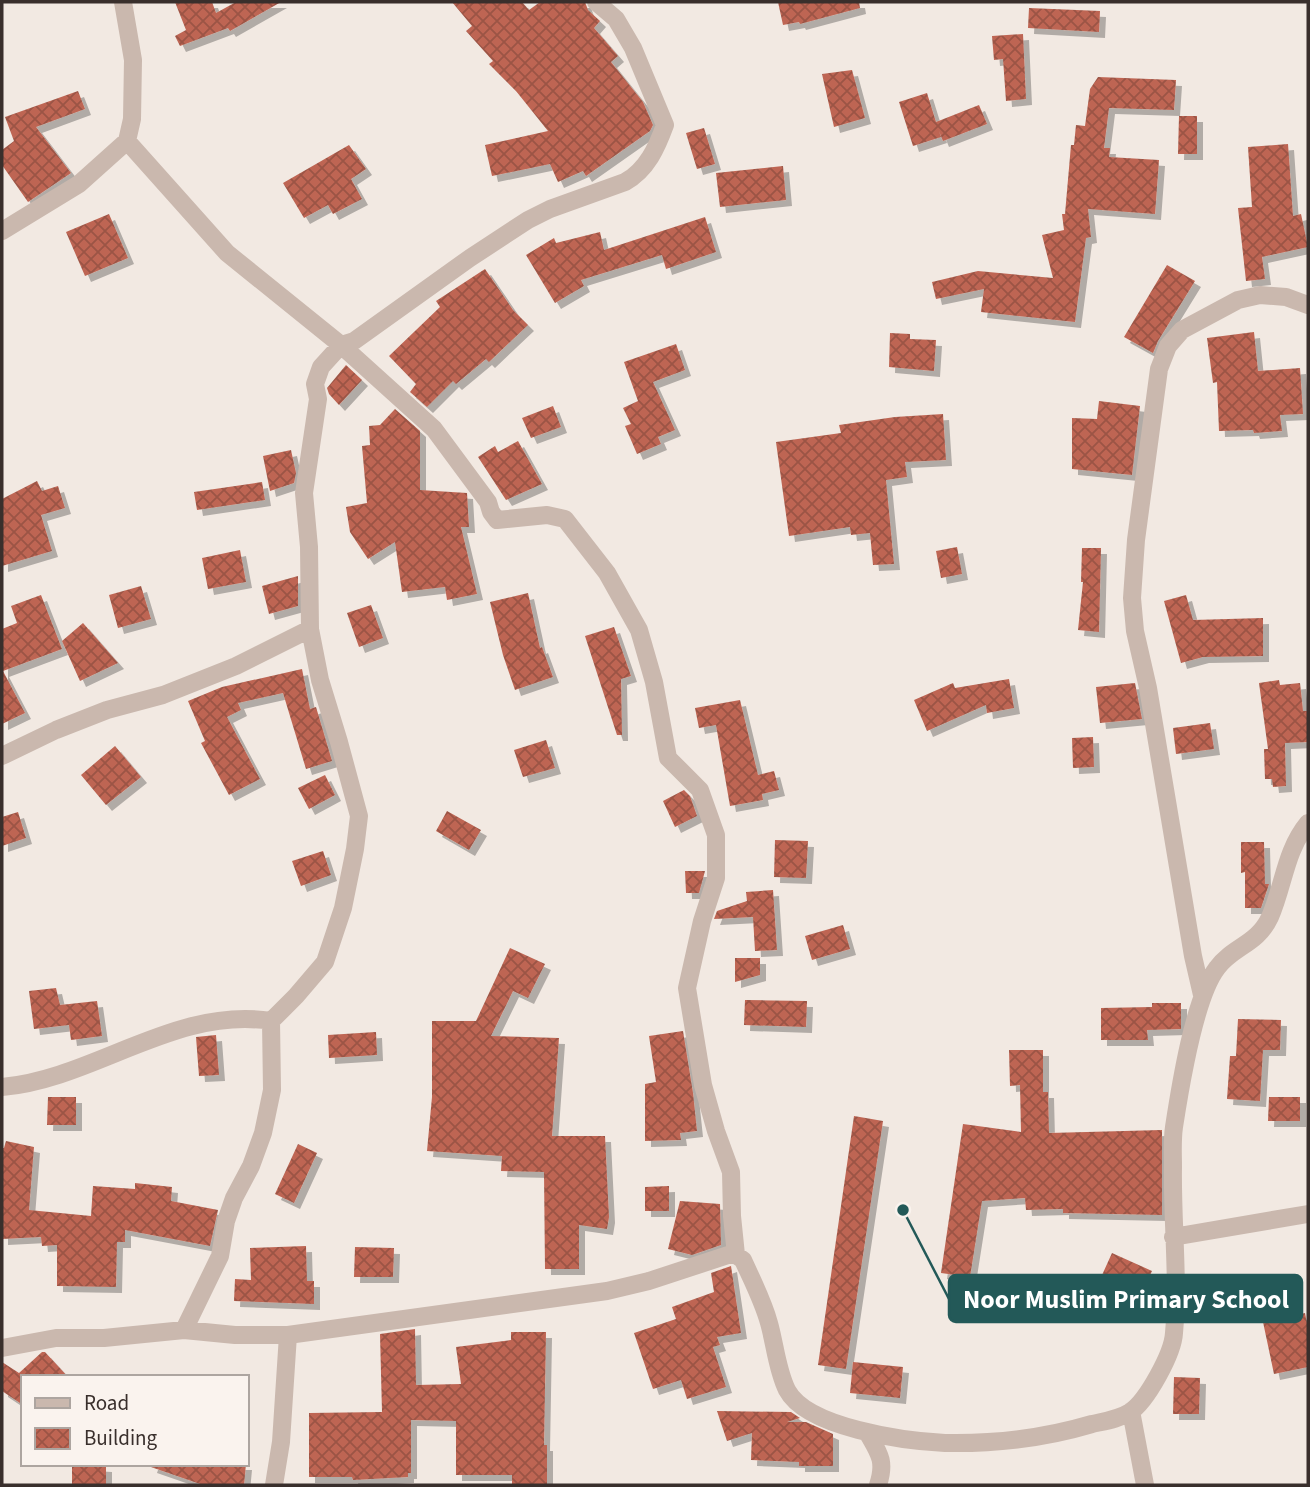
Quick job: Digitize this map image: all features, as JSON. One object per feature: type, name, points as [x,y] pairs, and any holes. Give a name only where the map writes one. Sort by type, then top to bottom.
[{"type":"street","points":[[2,231],[79,184],[127,141],[132,119],[133,60],[122,2]]},
{"type":"street","points":[[184,1330],[220,1256],[226,1221],[234,1198],[251,1166],[263,1133],[272,1090],[271,1021],[325,962],[350,882],[359,817],[320,680],[310,629],[304,493],[318,399],[315,384],[321,367],[341,345],[354,341],[470,258],[528,220],[636,176],[643,167],[658,145],[665,125],[633,48],[616,19],[596,2]]},
{"type":"street","points":[[127,141],[227,253],[341,345],[434,429],[488,502],[497,520],[547,515],[565,519],[607,573],[639,630],[654,682],[668,758],[699,790],[716,835],[716,878],[702,921],[687,988],[703,1085],[716,1131],[732,1172],[732,1216],[736,1255]]},
{"type":"street","points":[[1202,995],[1193,956],[1149,688],[1135,631],[1132,598],[1136,540],[1149,433],[1159,369],[1168,346],[1182,330],[1238,300],[1260,295],[1286,297],[1308,305]]},
{"type":"street","points":[[2,756],[56,730],[107,710],[163,695],[236,666],[310,629]]},
{"type":"street","points":[[2,1348],[56,1338],[104,1338],[184,1330],[235,1335],[288,1335],[607,1291],[649,1281],[717,1258],[736,1255],[743,1259],[761,1299],[783,1379],[791,1396],[808,1412],[867,1432],[911,1442],[979,1443],[1060,1433],[1106,1421],[1131,1411],[1142,1400],[1163,1365],[1173,1341],[1176,1293],[1173,1130],[1202,995],[1221,963],[1255,940],[1262,932],[1270,917],[1293,845],[1308,823]]},
{"type":"street","points":[[2,1087],[26,1085],[51,1078],[176,1030],[226,1021],[271,1021]]},
{"type":"street","points":[[1173,1237],[1308,1214]]},
{"type":"street","points":[[274,1485],[281,1442],[288,1335]]},
{"type":"street","points":[[1131,1411],[1145,1485]]},
{"type":"street","points":[[867,1432],[880,1455],[883,1468],[878,1485]]},
{"type":"building","points":[[175,2],[212,2],[216,13],[236,2],[281,2],[230,31],[228,28],[180,46],[175,36],[186,30]]},
{"type":"building","points":[[452,2],[522,2],[529,10],[540,2],[585,2],[588,10],[600,21],[594,28],[618,56],[611,62],[643,102],[653,125],[650,131],[586,176],[583,171],[558,182],[550,164],[492,176],[485,145],[548,131],[516,91],[489,64],[493,61],[466,31],[472,26]]},
{"type":"building","points":[[778,2],[859,2],[860,8],[800,24],[783,25]]},
{"type":"building","points":[[1029,8],[1100,11],[1099,32],[1028,28]]},
{"type":"building","points":[[1023,34],[1026,99],[1006,101],[1003,59],[994,60],[992,36]]},
{"type":"building","points":[[852,70],[865,118],[834,127],[822,74]]},
{"type":"building","points":[[1098,77],[1176,80],[1174,110],[1109,108],[1104,148],[1110,148],[1109,157],[1159,160],[1155,214],[1088,209],[1091,237],[1086,238],[1075,322],[981,312],[984,289],[936,299],[932,282],[978,271],[1053,278],[1042,235],[1064,230],[1062,214],[1065,214],[1071,145],[1074,145],[1076,125],[1085,126],[1090,89]]},
{"type":"building","points":[[78,91],[85,109],[36,127],[71,173],[28,202],[2,165],[2,150],[14,141],[5,117]]},
{"type":"building","points":[[927,93],[936,122],[979,105],[987,124],[943,141],[939,131],[941,137],[913,146],[899,102]]},
{"type":"building","points":[[1179,116],[1197,116],[1197,154],[1178,154]]},
{"type":"building","points":[[704,128],[715,164],[697,169],[686,133]]},
{"type":"building","points":[[1288,144],[1293,216],[1301,214],[1308,247],[1262,257],[1265,279],[1246,281],[1238,208],[1252,207],[1248,147]]},
{"type":"building","points":[[349,145],[366,169],[351,179],[362,199],[333,214],[328,205],[304,218],[283,183]]},
{"type":"building","points":[[783,166],[786,200],[720,207],[716,173]]},
{"type":"building","points":[[109,214],[128,258],[85,276],[66,232]]},
{"type":"building","points":[[705,217],[716,252],[666,269],[662,255],[581,280],[584,286],[555,303],[526,255],[554,238],[556,243],[600,232],[604,250]]},
{"type":"building","points":[[1167,265],[1195,281],[1153,353],[1124,337]]},
{"type":"building","points":[[485,269],[513,310],[528,325],[489,362],[486,359],[456,384],[453,381],[427,407],[410,392],[416,384],[389,356],[440,307],[436,301]]},
{"type":"building","points":[[1254,332],[1258,371],[1300,368],[1303,414],[1280,415],[1282,431],[1219,431],[1217,382],[1213,383],[1207,338]]},
{"type":"building","points":[[890,333],[910,334],[910,339],[936,340],[934,371],[889,367]]},
{"type":"building","points":[[676,344],[685,370],[653,382],[675,430],[658,437],[661,444],[637,454],[625,426],[631,424],[623,408],[638,401],[624,362]]},
{"type":"building","points":[[346,365],[362,380],[339,405],[327,388]]},
{"type":"building","points":[[1099,401],[1140,406],[1132,475],[1072,469],[1072,418],[1097,419]]},
{"type":"building","points":[[553,406],[561,427],[531,438],[522,418]]},
{"type":"building","points":[[395,409],[420,431],[420,490],[467,493],[469,527],[461,527],[477,594],[447,600],[445,587],[402,592],[395,542],[368,559],[350,532],[346,507],[367,503],[362,446],[370,445],[369,426],[380,425]]},
{"type":"building","points":[[943,414],[946,460],[905,462],[907,477],[886,480],[894,564],[873,565],[870,533],[851,535],[850,527],[789,536],[776,442],[841,433],[839,425]]},
{"type":"building","points":[[518,441],[542,484],[506,500],[478,457],[495,446],[498,452]]},
{"type":"building","points":[[291,450],[296,473],[294,483],[270,491],[263,456]]},
{"type":"building","points":[[37,481],[42,491],[58,486],[65,508],[41,515],[52,551],[2,566],[2,499]]},
{"type":"building","points":[[262,482],[265,500],[197,510],[194,492]]},
{"type":"building","points":[[957,547],[962,574],[941,578],[936,551]]},
{"type":"building","points":[[1082,548],[1101,548],[1099,632],[1078,630],[1083,582]]},
{"type":"building","points":[[240,550],[246,582],[208,589],[202,558]]},
{"type":"building","points":[[298,576],[298,606],[269,614],[262,586]]},
{"type":"building","points":[[141,586],[151,619],[118,628],[109,595]]},
{"type":"building","points":[[528,593],[540,648],[542,647],[553,677],[515,690],[490,602]]},
{"type":"building","points":[[41,595],[62,649],[3,671],[25,713],[2,724],[2,629],[17,623],[11,606]]},
{"type":"building","points":[[1186,595],[1193,620],[1263,618],[1263,656],[1203,657],[1181,663],[1164,601]]},
{"type":"building","points":[[371,605],[383,638],[359,647],[347,613]]},
{"type":"building","points":[[83,623],[118,663],[80,681],[62,641]]},
{"type":"building","points":[[614,627],[631,676],[621,679],[622,735],[617,735],[585,636]]},
{"type":"building","points":[[302,669],[310,709],[316,707],[332,761],[306,769],[283,693],[238,703],[241,710],[227,717],[260,779],[229,795],[201,743],[205,741],[188,701],[222,687]]},
{"type":"building","points":[[1009,679],[1014,708],[987,713],[986,705],[927,731],[914,700],[953,683],[955,688]]},
{"type":"building","points":[[1279,680],[1280,685],[1300,683],[1303,711],[1308,711],[1308,742],[1285,743],[1286,786],[1273,787],[1272,779],[1265,779],[1264,749],[1268,749],[1259,683]]},
{"type":"building","points":[[1135,683],[1142,719],[1100,723],[1096,687]]},
{"type":"building","points":[[740,700],[758,775],[774,771],[779,790],[762,794],[763,800],[730,806],[716,725],[699,728],[695,708]]},
{"type":"building","points":[[1210,723],[1214,749],[1176,754],[1173,728]]},
{"type":"building","points":[[1093,737],[1094,767],[1073,768],[1072,738]]},
{"type":"building","points":[[546,740],[555,768],[523,777],[514,750]]},
{"type":"building","points":[[115,746],[141,777],[106,805],[81,775]]},
{"type":"building","points":[[325,775],[335,795],[309,809],[298,788]]},
{"type":"building","points":[[684,790],[690,796],[697,816],[675,827],[663,801]]},
{"type":"building","points":[[447,811],[481,830],[469,850],[436,831]]},
{"type":"building","points":[[18,812],[26,838],[2,846],[2,817]]},
{"type":"building","points":[[775,840],[808,841],[806,878],[774,877]]},
{"type":"building","points":[[1241,842],[1264,842],[1265,884],[1269,884],[1261,908],[1245,908],[1245,872],[1241,873]]},
{"type":"building","points":[[323,851],[331,875],[301,886],[292,861]]},
{"type":"building","points":[[685,871],[705,871],[699,893],[686,893]]},
{"type":"building","points":[[773,890],[777,950],[755,951],[753,917],[714,919],[717,911],[747,901],[746,892]]},
{"type":"building","points":[[843,925],[850,949],[812,960],[805,936]]},
{"type":"building","points":[[510,948],[545,964],[528,998],[513,991],[491,1036],[559,1038],[552,1136],[605,1136],[609,1217],[607,1229],[579,1225],[579,1269],[545,1269],[544,1172],[501,1171],[502,1156],[427,1151],[432,1097],[432,1021],[476,1021]]},
{"type":"building","points":[[735,958],[760,958],[760,975],[735,982]]},
{"type":"building","points":[[56,988],[60,1005],[97,1001],[102,1036],[71,1040],[69,1025],[34,1029],[29,991]]},
{"type":"building","points":[[745,1000],[807,1001],[806,1027],[744,1025]]},
{"type":"building","points":[[1152,1003],[1181,1003],[1181,1029],[1147,1030],[1148,1040],[1101,1040],[1101,1008],[1152,1007]]},
{"type":"building","points":[[1238,1019],[1281,1020],[1280,1050],[1263,1050],[1260,1101],[1227,1099],[1230,1056],[1236,1056]]},
{"type":"building","points":[[683,1031],[697,1131],[680,1133],[681,1140],[645,1141],[645,1084],[656,1082],[649,1036]]},
{"type":"building","points":[[376,1032],[377,1055],[329,1058],[328,1035]]},
{"type":"building","points":[[216,1035],[219,1075],[199,1076],[196,1037]]},
{"type":"building","points":[[1009,1050],[1043,1050],[1043,1092],[1048,1092],[1049,1133],[1162,1130],[1162,1215],[1063,1213],[1063,1209],[1026,1210],[1025,1198],[982,1201],[970,1277],[941,1273],[963,1124],[1021,1132],[1020,1085],[1010,1086]]},
{"type":"building","points":[[48,1097],[76,1097],[76,1125],[47,1125]]},
{"type":"building","points":[[1269,1097],[1300,1097],[1300,1121],[1268,1121]]},
{"type":"building","points":[[854,1116],[883,1121],[846,1369],[818,1365]]},
{"type":"building","points":[[6,1141],[34,1147],[29,1210],[91,1216],[93,1186],[135,1189],[135,1183],[172,1187],[171,1201],[218,1210],[210,1246],[125,1230],[125,1242],[117,1242],[116,1287],[57,1286],[57,1245],[42,1246],[41,1237],[2,1239],[2,1148]]},
{"type":"building","points":[[298,1144],[317,1153],[294,1203],[275,1194]]},
{"type":"building","points":[[669,1186],[669,1211],[645,1211],[645,1187]]},
{"type":"building","points":[[680,1201],[720,1204],[721,1245],[692,1255],[668,1249]]},
{"type":"building","points":[[306,1246],[307,1281],[314,1281],[314,1304],[234,1301],[235,1279],[251,1280],[250,1248]]},
{"type":"building","points":[[355,1247],[394,1248],[393,1277],[354,1277]]},
{"type":"building","points":[[1112,1253],[1152,1271],[1138,1301],[1098,1284]]},
{"type":"building","points":[[731,1266],[741,1333],[717,1337],[720,1345],[713,1347],[726,1387],[687,1399],[681,1380],[653,1389],[634,1333],[676,1319],[672,1307],[714,1292],[711,1273]]},
{"type":"building","points":[[1305,1313],[1308,1328],[1308,1367],[1274,1374],[1263,1322]]},
{"type":"building","points":[[415,1329],[416,1385],[461,1384],[456,1347],[511,1340],[511,1332],[546,1332],[544,1445],[547,1445],[547,1485],[512,1485],[512,1475],[456,1475],[456,1421],[411,1420],[411,1473],[408,1473],[408,1477],[353,1480],[352,1477],[309,1477],[309,1413],[382,1412],[380,1334]]},
{"type":"building","points":[[45,1352],[66,1375],[21,1375],[21,1404],[2,1391],[2,1362],[19,1373]]},
{"type":"building","points":[[853,1362],[903,1367],[900,1398],[850,1393]]},
{"type":"building","points":[[1174,1377],[1200,1378],[1199,1414],[1173,1414]]},
{"type":"building","points":[[717,1411],[791,1412],[800,1418],[787,1422],[806,1422],[833,1434],[833,1466],[799,1466],[799,1462],[751,1460],[752,1433],[727,1441]]},
{"type":"building","points":[[72,1466],[106,1466],[106,1485],[72,1485]]},
{"type":"building","points":[[246,1466],[244,1485],[203,1485],[151,1467]]},
{"type":"place","name":"Noor Muslim Primary School","points":[[903,1210]]}]
